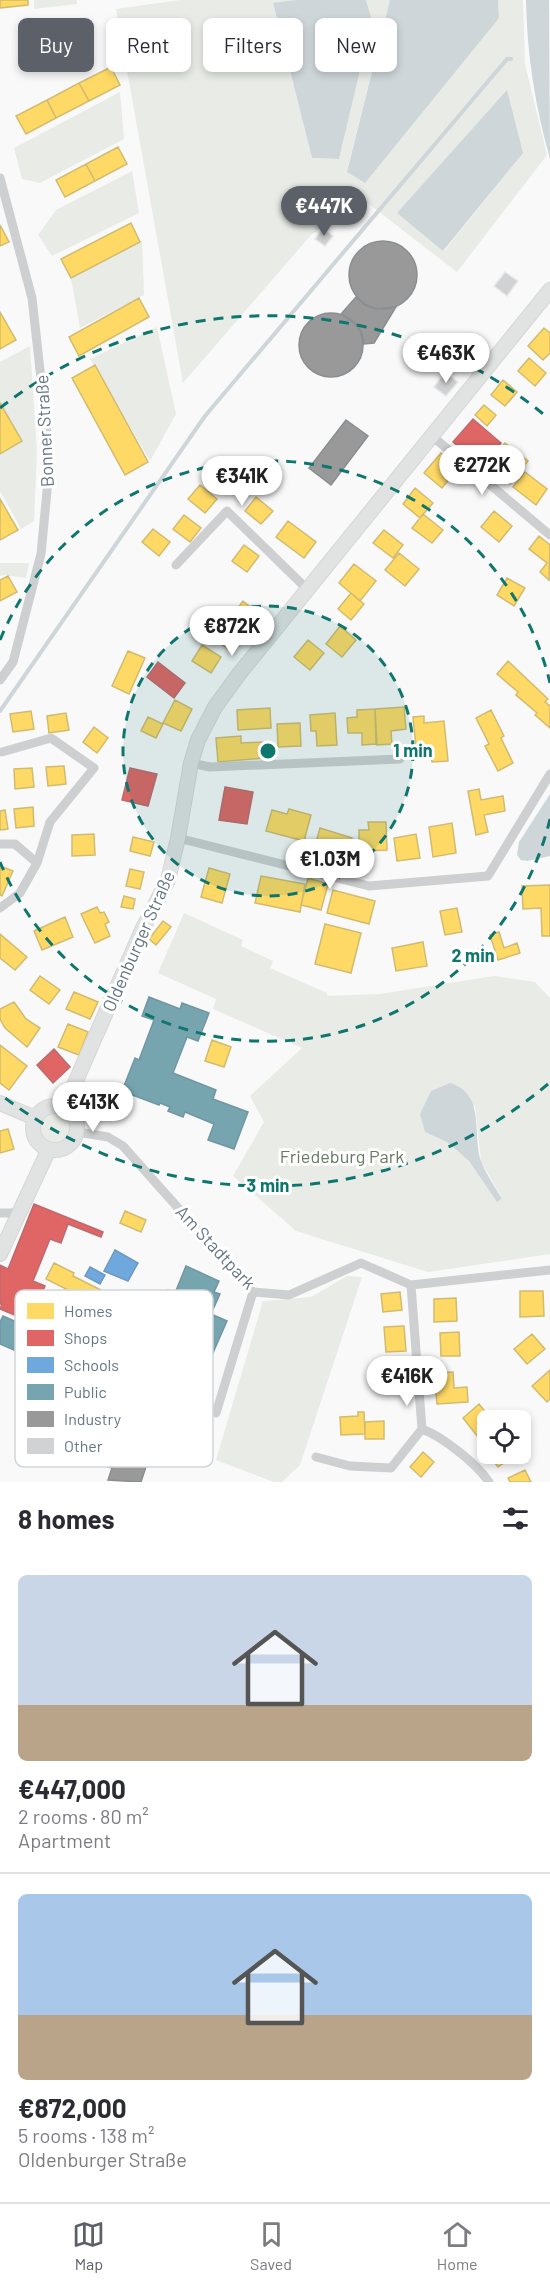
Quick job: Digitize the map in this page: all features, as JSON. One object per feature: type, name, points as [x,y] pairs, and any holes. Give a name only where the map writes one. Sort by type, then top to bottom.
[{"type":"street","name":"Bonner Straße","points":[[0,178],[32,298],[48,442],[47,491],[41,554],[13,662],[0,680]]},
{"type":"street","name":"Oldenburger Straße","points":[[64,1108],[143,928],[168,880],[191,763],[198,740],[215,707],[308,588],[550,290]]},
{"type":"street","points":[[432,436],[550,535]]},
{"type":"street","points":[[176,565],[227,511],[308,588]]},
{"type":"street","points":[[0,908],[20,893],[37,863],[50,822],[94,768],[51,738],[2,752]]},
{"type":"street","points":[[191,763],[210,767],[400,759]]},
{"type":"street","points":[[178,838],[369,886],[488,876],[550,774]]},
{"type":"street","points":[[0,844],[15,844],[37,863]]},
{"type":"street","points":[[0,1103],[35,1118]]},
{"type":"street","points":[[47,1107],[64,1108],[74,1118],[77,1132],[73,1141],[65,1148],[49,1149],[36,1139],[33,1132],[35,1118],[47,1107]]},
{"type":"street","name":"Am Stadtpark","points":[[77,1132],[108,1137],[123,1146],[253,1292],[289,1295],[361,1263],[411,1285],[550,1270]]},
{"type":"street","points":[[0,1254],[49,1149]]},
{"type":"street","points":[[0,1213],[19,1213]]},
{"type":"street","points":[[316,1457],[350,1466],[391,1468],[422,1429],[411,1285]]},
{"type":"street","points":[[216,1413],[253,1292]]},
{"type":"street","points":[[422,1429],[433,1433],[482,1472],[489,1482]]},
{"type":"green space","points":[[34,0],[77,0],[77,4],[34,9]]},
{"type":"green space","points":[[180,0],[296,0],[273,4],[277,18],[203,18],[203,72],[290,72],[312,158],[339,159],[360,72],[372,72],[347,171],[499,18],[498,0],[523,0],[525,64],[547,155],[457,272],[361,198],[311,235],[183,383],[127,72],[191,72],[191,18],[118,18],[116,9]],"holes":[[[523,153],[444,251],[397,213]]]},
{"type":"green space","points":[[366,0],[390,0],[385,18],[371,18]]},
{"type":"green space","points":[[120,92],[124,139],[40,183],[22,179],[14,148]]},
{"type":"green space","points":[[132,171],[139,213],[52,256],[38,235],[56,210]]},
{"type":"green space","points":[[142,241],[144,295],[80,328],[71,278]]},
{"type":"green space","points":[[157,327],[176,414],[150,461],[90,359]]},
{"type":"green space","points":[[30,346],[37,452],[34,521],[21,529],[0,491],[0,362]]},
{"type":"green space","points":[[0,563],[29,563],[26,578],[0,576]]},
{"type":"green space","name":"Friedeburg Park","points":[[184,913],[243,940],[241,946],[273,961],[270,968],[327,993],[327,996],[380,994],[494,976],[535,982],[550,998],[550,1254],[428,1272],[296,1231],[233,1176],[264,1122],[250,1096],[302,1048],[213,1009],[216,999],[158,973]],"holes":[[[475,1105],[481,1161],[502,1199],[497,1202],[469,1161],[447,1142]]]},
{"type":"green space","points":[[55,1114],[65,1118],[69,1128],[65,1138],[55,1142],[45,1138],[41,1128],[45,1118]]},
{"type":"green space","points":[[347,1276],[362,1277],[300,1465],[282,1482],[274,1482],[216,1460],[263,1301],[311,1297]]},
{"type":"shaded area","points":[[296,0],[366,0],[371,18],[315,18],[315,72],[360,72],[339,159],[312,158],[290,72],[303,72],[303,18],[277,18],[273,3]]},
{"type":"shaded area","points":[[390,0],[498,0],[499,18],[365,183],[347,172],[372,72],[397,72],[397,18],[386,18]]},
{"type":"shaded area","points":[[526,0],[549,0],[550,159],[533,80]]},
{"type":"shaded area","points":[[507,90],[523,153],[443,251],[397,213]]},
{"type":"shaded area","points":[[550,794],[550,856],[527,861],[521,860],[517,855],[519,842]]},
{"type":"shaded area","points":[[450,1083],[461,1088],[469,1096],[473,1105],[481,1161],[502,1199],[497,1202],[469,1161],[447,1142],[425,1132],[420,1114],[431,1091]]},
{"type":"building: Homes","points":[[0,0],[28,0],[28,5],[0,8]]},
{"type":"building: Homes","points":[[106,70],[106,72],[114,72],[120,85],[89,101],[79,83]]},
{"type":"building: Homes","points":[[79,83],[89,101],[56,118],[47,100]]},
{"type":"building: Homes","points":[[47,100],[56,118],[26,134],[16,116]]},
{"type":"building: Homes","points":[[118,147],[127,164],[95,181],[86,164]]},
{"type":"building: Homes","points":[[86,164],[95,181],[65,197],[56,180]]},
{"type":"building: Homes","points":[[131,223],[140,242],[71,278],[61,259]]},
{"type":"building: Homes","points":[[0,225],[9,242],[0,246]]},
{"type":"building: Homes","points":[[139,298],[149,317],[79,356],[69,337]]},
{"type":"building: Homes","points":[[0,312],[16,340],[0,349]]},
{"type":"building: Homes","points":[[544,328],[550,333],[550,353],[543,360],[528,346]]},
{"type":"building: Homes","points":[[529,358],[546,373],[535,386],[518,371]]},
{"type":"building: Homes","points":[[95,365],[148,462],[125,475],[72,378]]},
{"type":"building: Homes","points":[[503,380],[517,392],[505,406],[491,395]]},
{"type":"building: Homes","points":[[0,403],[22,441],[0,454]]},
{"type":"building: Homes","points":[[484,405],[496,415],[487,426],[475,415]]},
{"type":"building: Homes","points":[[505,443],[528,461],[510,484],[487,465]]},
{"type":"building: Homes","points":[[441,453],[459,467],[442,488],[424,473]]},
{"type":"building: Homes","points":[[216,458],[233,471],[222,485],[205,472]]},
{"type":"building: Homes","points":[[525,472],[547,489],[536,505],[513,487]]},
{"type":"building: Homes","points":[[200,485],[217,499],[205,513],[188,499]]},
{"type":"building: Homes","points":[[415,488],[433,503],[420,518],[403,504]]},
{"type":"building: Homes","points":[[256,497],[273,511],[261,524],[245,511]]},
{"type":"building: Homes","points":[[0,499],[18,530],[0,540]]},
{"type":"building: Homes","points":[[494,511],[512,526],[499,542],[481,527]]},
{"type":"building: Homes","points":[[423,514],[443,530],[432,543],[412,528]]},
{"type":"building: Homes","points":[[184,515],[201,528],[190,542],[173,529]]},
{"type":"building: Homes","points":[[288,521],[316,542],[304,558],[276,537]]},
{"type":"building: Homes","points":[[153,529],[170,542],[159,556],[142,542]]},
{"type":"building: Homes","points":[[384,530],[403,545],[393,558],[373,543]]},
{"type":"building: Homes","points":[[539,536],[550,545],[549,580],[540,572],[547,563],[529,549]]},
{"type":"building: Homes","points":[[244,545],[259,556],[247,572],[232,561]]},
{"type":"building: Homes","points":[[399,553],[419,569],[405,586],[385,570]]},
{"type":"building: Homes","points":[[354,564],[376,581],[360,601],[339,583]]},
{"type":"building: Homes","points":[[8,576],[17,592],[0,601],[0,580]]},
{"type":"building: Homes","points":[[507,578],[525,588],[514,606],[497,595]]},
{"type":"building: Homes","points":[[351,593],[364,604],[351,620],[338,609]]},
{"type":"building: Homes","points":[[243,601],[258,613],[246,628],[231,617]]},
{"type":"building: Homes","points":[[225,623],[240,634],[228,649],[213,638]]},
{"type":"building: Homes","points":[[340,626],[356,640],[342,657],[326,644]]},
{"type":"building: Homes","points":[[308,640],[324,653],[310,670],[294,657]]},
{"type":"building: Homes","points":[[202,645],[221,657],[211,673],[192,661]]},
{"type":"building: Homes","points":[[128,651],[145,658],[129,694],[112,686]]},
{"type":"building: Homes","points":[[508,661],[548,699],[545,702],[550,706],[550,728],[516,695],[518,692],[497,674]]},
{"type":"building: Homes","points":[[175,700],[192,709],[181,731],[163,723]]},
{"type":"building: Homes","points":[[404,707],[406,729],[391,731],[392,744],[377,745],[375,709]]},
{"type":"building: Homes","points":[[270,708],[271,728],[238,730],[237,710]]},
{"type":"building: Homes","points":[[375,709],[376,744],[362,745],[362,733],[348,733],[347,718],[357,717],[357,710]]},
{"type":"building: Homes","points":[[491,710],[504,736],[501,738],[513,763],[498,771],[485,746],[489,744],[476,718]]},
{"type":"building: Homes","points":[[31,711],[34,729],[13,732],[10,714]]},
{"type":"building: Homes","points":[[66,713],[69,730],[49,733],[47,716]]},
{"type":"building: Homes","points":[[335,713],[337,745],[317,746],[316,731],[311,731],[310,715]]},
{"type":"building: Homes","points":[[424,716],[424,723],[444,721],[448,761],[432,762],[431,756],[417,757],[413,717]]},
{"type":"building: Homes","points":[[148,717],[163,724],[156,738],[141,731]]},
{"type":"building: Homes","points":[[300,723],[301,746],[278,747],[277,724]]},
{"type":"building: Homes","points":[[94,727],[108,738],[97,753],[83,742]]},
{"type":"building: Homes","points":[[241,736],[241,743],[263,742],[265,758],[218,762],[216,738]]},
{"type":"building: Homes","points":[[64,766],[66,784],[48,786],[46,767]]},
{"type":"building: Homes","points":[[32,768],[34,787],[15,789],[14,769]]},
{"type":"building: Homes","points":[[479,789],[481,800],[503,796],[505,811],[484,815],[488,832],[476,835],[468,791]]},
{"type":"building: Homes","points":[[33,807],[34,826],[16,828],[14,809]]},
{"type":"building: Homes","points":[[289,809],[311,815],[304,841],[266,831],[272,810],[287,814]]},
{"type":"building: Homes","points":[[5,810],[8,829],[0,830],[0,811]]},
{"type":"building: Homes","points":[[368,822],[386,822],[387,850],[359,851],[359,830],[369,830]]},
{"type":"building: Homes","points":[[452,823],[456,853],[433,857],[429,827]]},
{"type":"building: Homes","points":[[320,828],[352,838],[346,855],[315,846]]},
{"type":"building: Homes","points":[[94,834],[95,855],[72,856],[72,835]]},
{"type":"building: Homes","points":[[416,834],[420,858],[397,861],[394,838]]},
{"type":"building: Homes","points":[[133,837],[154,842],[150,856],[130,851]]},
{"type":"building: Homes","points":[[0,866],[13,871],[2,896],[0,895]]},
{"type":"building: Homes","points":[[209,868],[230,874],[222,903],[201,897]]},
{"type":"building: Homes","points":[[130,869],[144,872],[140,889],[126,886]]},
{"type":"building: Homes","points":[[261,876],[305,884],[300,912],[255,903]]},
{"type":"building: Homes","points":[[308,878],[328,884],[321,910],[301,905]]},
{"type":"building: Homes","points":[[550,885],[550,936],[542,936],[541,908],[523,909],[522,886]]},
{"type":"building: Homes","points":[[333,890],[375,901],[369,924],[327,913]]},
{"type":"building: Homes","points":[[124,896],[135,899],[133,909],[121,907]]},
{"type":"building: Homes","points":[[97,907],[100,913],[104,912],[109,922],[105,924],[110,936],[95,943],[81,914]]},
{"type":"building: Homes","points":[[457,908],[462,932],[445,935],[440,911]]},
{"type":"building: Homes","points":[[65,917],[73,937],[42,950],[34,931]]},
{"type":"building: Homes","points":[[163,921],[171,927],[156,945],[149,939]]},
{"type":"building: Homes","points":[[325,924],[361,933],[351,973],[315,964]]},
{"type":"building: Homes","points":[[499,932],[504,948],[517,943],[520,953],[498,960],[490,935]]},
{"type":"building: Homes","points":[[0,934],[27,957],[15,970],[0,958]]},
{"type":"building: Homes","points":[[423,942],[427,966],[396,971],[392,948]]},
{"type":"building: Homes","points":[[40,976],[60,990],[49,1004],[30,990]]},
{"type":"building: Homes","points":[[74,992],[98,1002],[90,1019],[66,1009]]},
{"type":"building: Homes","points":[[14,1002],[26,1019],[40,1028],[27,1047],[5,1028],[0,1019],[0,1009]]},
{"type":"building: Homes","points":[[68,1024],[88,1032],[79,1055],[58,1047]]},
{"type":"building: Homes","points":[[212,1040],[231,1047],[224,1067],[205,1061]]},
{"type":"building: Homes","points":[[0,1045],[27,1066],[9,1090],[0,1083]]},
{"type":"building: Homes","points":[[8,1129],[14,1149],[0,1153],[0,1131]]},
{"type":"building: Homes","points":[[125,1211],[146,1220],[141,1232],[120,1223]]},
{"type":"building: Homes","points":[[54,1263],[74,1273],[73,1276],[101,1290],[68,1290],[46,1279]]},
{"type":"building: Homes","points":[[520,1291],[543,1291],[544,1316],[520,1317]]},
{"type":"building: Homes","points":[[400,1292],[402,1310],[383,1312],[381,1294]]},
{"type":"building: Homes","points":[[456,1298],[457,1321],[434,1322],[434,1299]]},
{"type":"building: Homes","points":[[404,1326],[406,1351],[386,1352],[384,1327]]},
{"type":"building: Homes","points":[[459,1332],[460,1356],[441,1356],[440,1333]]},
{"type":"building: Homes","points":[[532,1334],[545,1349],[527,1364],[514,1349]]},
{"type":"building: Homes","points":[[401,1365],[403,1389],[381,1391],[379,1367]]},
{"type":"building: Homes","points":[[550,1370],[550,1399],[547,1402],[532,1386]]},
{"type":"building: Homes","points":[[453,1372],[454,1388],[467,1387],[468,1402],[437,1404],[434,1373]]},
{"type":"building: Homes","points":[[479,1404],[484,1410],[477,1410],[477,1436],[463,1418]]},
{"type":"building: Homes","points":[[358,1412],[364,1412],[365,1434],[341,1435],[340,1417],[358,1416]]},
{"type":"building: Homes","points":[[384,1421],[384,1439],[365,1439],[365,1422]]},
{"type":"building: Homes","points":[[423,1452],[434,1462],[421,1477],[410,1467]]},
{"type":"building: Homes","points":[[525,1470],[531,1482],[510,1482],[508,1478]]},
{"type":"building: Shops","points":[[473,419],[501,443],[481,466],[453,442]]},
{"type":"building: Shops","points":[[158,662],[185,683],[174,698],[147,677]]},
{"type":"building: Shops","points":[[130,768],[157,774],[148,806],[122,800]]},
{"type":"building: Shops","points":[[225,787],[253,792],[247,824],[219,820]]},
{"type":"building: Shops","points":[[54,1049],[70,1067],[53,1083],[37,1065]]},
{"type":"building: Shops","points":[[34,1204],[103,1232],[101,1237],[68,1224],[61,1243],[50,1239],[33,1281],[45,1286],[43,1290],[15,1290],[15,1315],[0,1309],[2,1304],[0,1304],[0,1265],[8,1269]]},
{"type":"building: Schools","points":[[115,1250],[138,1263],[128,1281],[104,1271]]},
{"type":"building: Schools","points":[[90,1267],[105,1275],[100,1284],[85,1276]]},
{"type":"building: Public","points":[[149,997],[180,1009],[182,1003],[209,1013],[198,1041],[187,1037],[173,1073],[216,1090],[213,1099],[248,1112],[234,1149],[208,1140],[214,1124],[185,1112],[183,1117],[168,1111],[170,1107],[122,1091],[135,1058],[139,1060],[154,1020],[142,1016]]},
{"type":"building: Public","points":[[186,1266],[219,1281],[214,1292],[220,1294],[213,1310],[213,1290],[176,1290]]},
{"type":"building: Public","points":[[213,1315],[227,1321],[213,1353]]},
{"type":"building: Public","points":[[3,1316],[15,1321],[15,1351],[0,1344],[0,1322]]},
{"type":"building: Industry","points":[[383,241],[396,244],[407,251],[414,262],[417,275],[414,288],[407,299],[396,306],[383,309],[370,306],[359,299],[352,288],[349,275],[352,262],[359,251],[370,244]]},
{"type":"building: Industry","points":[[356,297],[365,305],[376,309],[396,307],[374,343],[364,344],[362,333],[356,324],[341,314]]},
{"type":"building: Industry","points":[[325,313],[337,313],[354,322],[361,333],[363,345],[361,357],[354,368],[337,377],[325,377],[313,372],[304,363],[299,351],[299,339],[304,327],[313,318]]},
{"type":"building: Industry","points":[[346,420],[368,436],[331,485],[309,468]]},
{"type":"building: Industry","points":[[109,1467],[146,1467],[141,1482],[108,1480],[112,1468]]},
{"type":"building: Other","points":[[323,228],[333,236],[325,246],[315,239]]},
{"type":"building: Other","points":[[505,272],[518,281],[507,296],[494,286]]},
{"type":"building: Other","points":[[445,372],[458,382],[446,396],[434,387]]},
{"type":"waterway","points":[[0,711],[205,416],[507,59],[511,59]]}]
